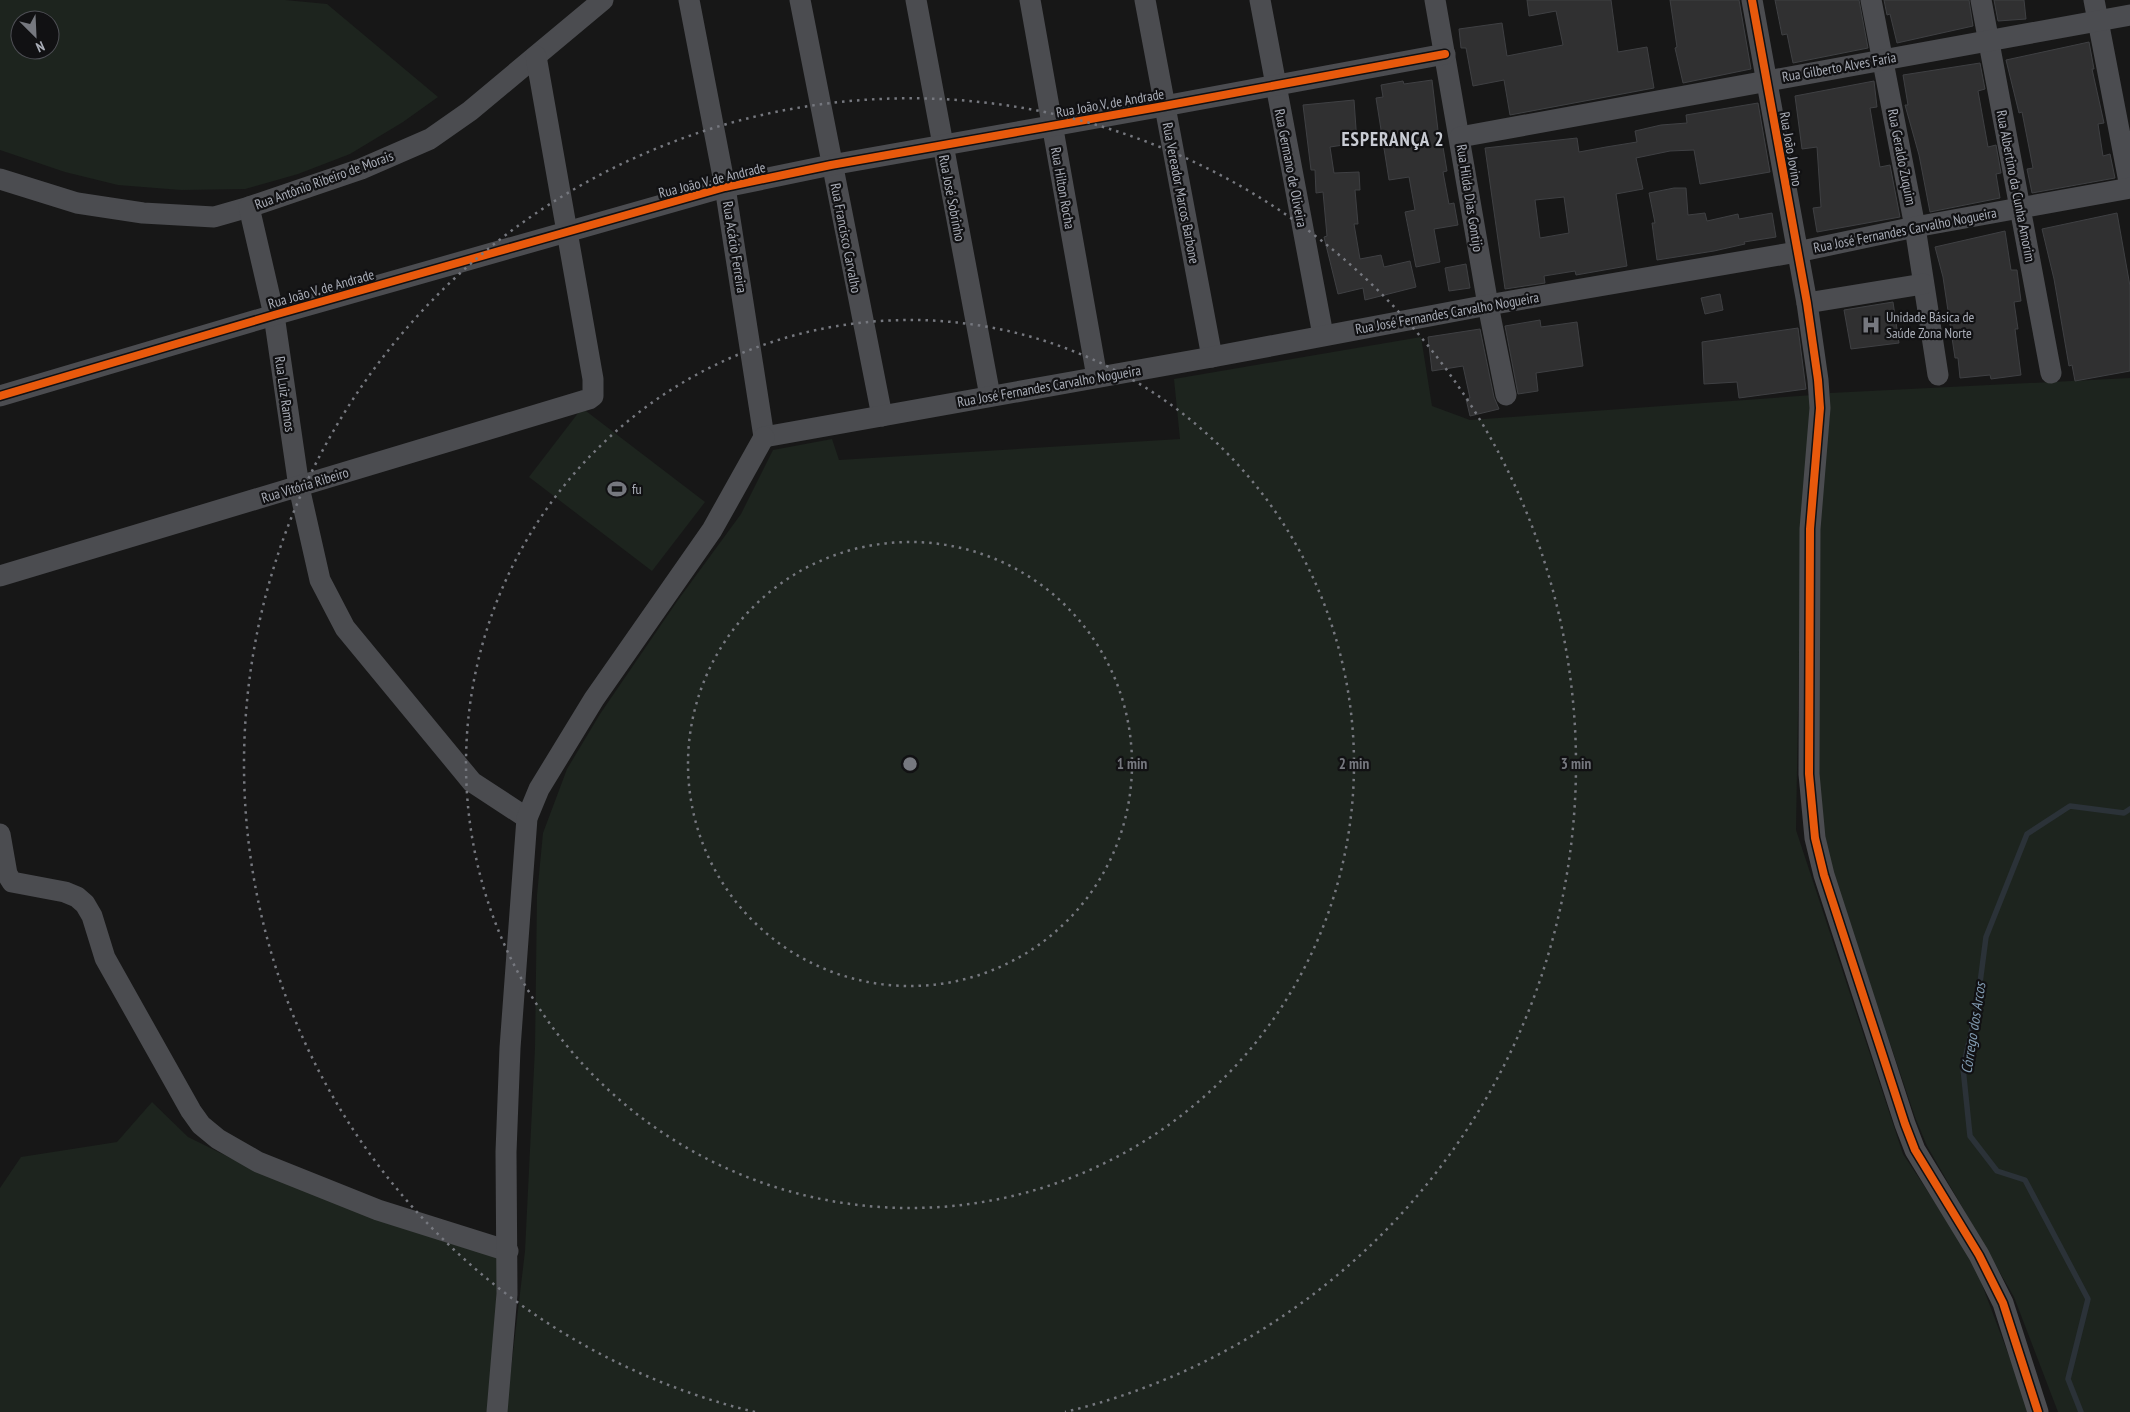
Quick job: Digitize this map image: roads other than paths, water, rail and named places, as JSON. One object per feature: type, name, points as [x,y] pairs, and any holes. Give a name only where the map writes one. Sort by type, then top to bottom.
[{"type":"street","name":"Rua Antônio Ribeiro de Morais","points":[[0,179],[77,203],[143,213],[214,217],[249,207],[361,169],[430,139],[470,111],[603,0]]},
{"type":"street","name":"Rua Acácio Ferreira","points":[[689,0],[725,187],[764,437]]},
{"type":"street","name":"Rua Francisco Carvalho","points":[[800,0],[882,416]]},
{"type":"street","name":"Rua José Sobrinho","points":[[916,0],[990,396]]},
{"type":"street","name":"Rua Hilton Rocha","points":[[1030,0],[1097,377]]},
{"type":"street","name":"Rua Vereador Marcos Barbone","points":[[1144,0],[1212,357]]},
{"type":"street","name":"Rua Germano de Oliveira","points":[[1260,0],[1324,335]]},
{"type":"street","name":"Rua Hilda Dias Gontijo","points":[[1435,0],[1488,305],[1506,395]]},
{"type":"street","name":"Rua João Jovino","points":[[1752,0],[1797,252],[1808,303],[1820,408],[1810,529],[1809,774],[1815,838],[1824,875],[1915,1150],[1979,1255],[2003,1303],[2038,1412]]},
{"type":"street","name":"Rua Geraldo Zuquim","points":[[1871,0],[1884,60],[1914,227],[1938,375]]},
{"type":"street","name":"Rua Albertino da Cunha Amorim","points":[[1981,0],[1987,41],[2021,208],[2051,373]]},
{"type":"street","points":[[2096,10],[2130,187]]},
{"type":"street","name":"Rua Gilberto Alves Faria","points":[[1460,137],[1987,41],[2096,10],[2130,15]]},
{"type":"street","name":"Rua João V. de Andrade","points":[[0,396],[274,315],[725,187],[831,165],[1445,54]]},
{"type":"street","points":[[536,56],[567,233]]},
{"type":"street","name":"Rua José Fernandes Carvalho Nogueira","points":[[764,437],[1212,357],[1488,305],[1797,252],[1914,227],[2130,187]]},
{"type":"street","name":"Rua Luiz Ramos","points":[[249,207],[274,315],[299,487],[320,580],[345,628],[472,782],[527,818]]},
{"type":"street","name":"Rua Vitória Ribeiro","points":[[0,576],[589,399],[593,396],[593,379],[567,233]]},
{"type":"street","points":[[1808,303],[1923,284]]},
{"type":"street","points":[[496,1412],[507,1294],[506,1152],[510,1048],[527,818],[539,789],[594,699],[712,530],[764,437]]},
{"type":"street","points":[[0,834],[7,874],[12,882],[65,892],[77,897],[85,904],[92,916],[105,958],[126,998],[191,1111],[201,1125],[218,1139],[258,1162],[378,1210],[508,1251]]},
{"type":"waterway","name":"Córrego dos Arcos","points":[[2081,1412],[2068,1379],[2088,1299],[2025,1180],[1997,1171],[1970,1136],[1963,1068],[1977,1006],[1986,937],[2027,834],[2070,806],[2124,813],[2130,809]]},
{"type":"place","name":"Unidade Básica de Saúde Zona Norte","points":[[1871,325]]},
{"type":"place","name":"fu","points":[[617,489]]},
{"type":"district","name":"ESPERANÇA 2","points":[[1393,139]]}]
